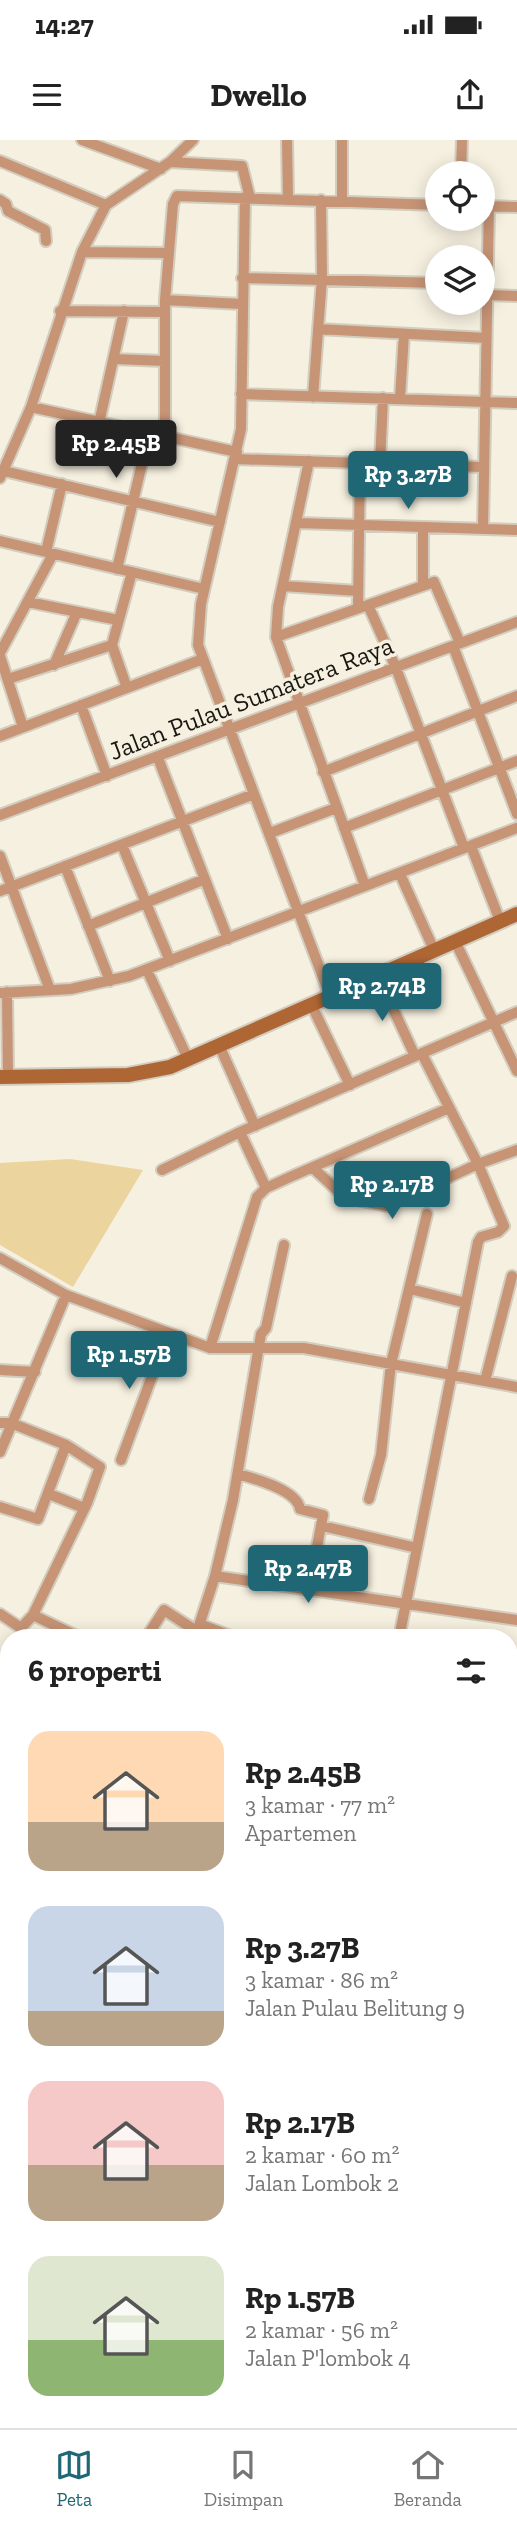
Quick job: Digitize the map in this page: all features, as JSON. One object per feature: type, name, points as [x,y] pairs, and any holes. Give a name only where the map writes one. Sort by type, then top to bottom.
[{"type":"street","points":[[82,140],[165,166],[242,166],[248,197],[242,278],[241,394],[236,455],[204,589],[197,635],[203,659],[330,996]]},
{"type":"street","points":[[193,140],[165,166],[106,205],[82,252],[31,407],[2,474],[61,484],[220,522]]},
{"type":"street","points":[[287,140],[288,199]]},
{"type":"street","points":[[342,140],[342,201]]},
{"type":"street","points":[[461,161],[462,140]]},
{"type":"street","points":[[0,160],[106,205]]},
{"type":"street","points":[[165,438],[165,306],[173,200],[177,196],[425,204]]},
{"type":"street","points":[[0,200],[6,204],[8,211],[45,230],[46,241]]},
{"type":"street","points":[[313,397],[323,278],[321,200]]},
{"type":"street","points":[[495,206],[517,207]]},
{"type":"street","points":[[82,252],[168,253]]},
{"type":"street","points":[[242,278],[425,282]]},
{"type":"street","points":[[495,291],[517,296]]},
{"type":"street","points":[[61,311],[124,311],[165,306],[241,304]]},
{"type":"street","points":[[99,422],[124,311]]},
{"type":"street","points":[[483,529],[485,315]]},
{"type":"street","points":[[318,329],[485,338]]},
{"type":"street","points":[[400,398],[404,334]]},
{"type":"street","points":[[114,359],[165,361]]},
{"type":"street","points":[[241,394],[517,403]]},
{"type":"street","points":[[380,463],[383,398]]},
{"type":"street","points":[[31,407],[236,455],[309,461],[482,467]]},
{"type":"street","points":[[117,569],[149,434]]},
{"type":"street","points":[[309,461],[283,586],[276,637],[298,706],[365,886]]},
{"type":"street","points":[[360,463],[358,591],[363,606],[396,668],[419,734],[500,922]]},
{"type":"street","points":[[23,727],[0,655],[50,553],[61,484]]},
{"type":"street","points":[[298,523],[517,530]]},
{"type":"street","points":[[423,527],[428,583],[457,645],[478,712],[517,814]]},
{"type":"street","points":[[0,541],[204,589]]},
{"type":"street","points":[[128,688],[111,645],[132,572]]},
{"type":"street","points":[[276,637],[428,583]]},
{"type":"street","points":[[283,586],[358,591]]},
{"type":"street","points":[[28,602],[118,620]]},
{"type":"street","points":[[54,665],[77,612]]},
{"type":"street","name":"Jalan Pulau Sumatera Raya","points":[[0,815],[298,706],[517,622]]},
{"type":"street","points":[[8,679],[111,645]]},
{"type":"street","points":[[0,736],[203,659]]},
{"type":"street","points":[[323,772],[517,696]]},
{"type":"street","points":[[81,705],[107,776]]},
{"type":"street","points":[[158,758],[228,939]]},
{"type":"street","points":[[344,828],[517,761]]},
{"type":"street","points":[[0,891],[254,794]]},
{"type":"street","points":[[270,832],[336,808]]},
{"type":"street","points":[[517,828],[148,970],[110,981],[50,990],[4,992],[4,1077],[140,1074],[188,1059],[517,914]]},
{"type":"street","points":[[122,845],[170,961]]},
{"type":"street","points":[[0,856],[50,990]]},
{"type":"street","points":[[65,866],[110,981]]},
{"type":"street","points":[[400,874],[435,950]]},
{"type":"street","points":[[88,926],[205,879]]},
{"type":"street","points":[[456,941],[517,1070]]},
{"type":"street","points":[[148,970],[188,1059]]},
{"type":"street","points":[[378,975],[478,1164],[504,1226],[498,1233],[481,1237],[478,1242],[402,1629]]},
{"type":"street","points":[[311,1004],[350,1085]]},
{"type":"street","points":[[162,1170],[240,1132],[517,1012]]},
{"type":"street","points":[[219,1045],[255,1126]]},
{"type":"street","points":[[210,1348],[252,1205],[266,1188],[449,1108]]},
{"type":"street","points":[[240,1132],[266,1188]]},
{"type":"street","points":[[313,1168],[338,1191],[352,1199],[387,1206],[478,1164],[517,1150]]},
{"type":"street","points":[[369,1499],[381,1455],[391,1364],[427,1213]]},
{"type":"street","points":[[199,1629],[215,1576],[239,1474],[259,1348],[284,1245]]},
{"type":"street","points":[[0,1258],[66,1295],[210,1348],[304,1348],[517,1387]]},
{"type":"street","points":[[485,1381],[512,1276]]},
{"type":"street","points":[[410,1289],[466,1303]]},
{"type":"street","points":[[0,1452],[6,1423],[35,1372],[66,1295]]},
{"type":"street","points":[[121,1460],[168,1333]]},
{"type":"street","points":[[0,1370],[35,1372]]},
{"type":"street","points":[[0,1614],[21,1628],[33,1615],[84,1508],[100,1467],[66,1446],[6,1423]]},
{"type":"street","points":[[0,1507],[37,1520],[66,1446]]},
{"type":"street","points":[[239,1474],[275,1485],[298,1502],[300,1509],[323,1516],[309,1589]]},
{"type":"street","points":[[49,1494],[84,1508]]},
{"type":"street","points":[[322,1526],[417,1548]]},
{"type":"street","points":[[215,1576],[517,1620]]},
{"type":"street","points":[[152,1629],[164,1610],[195,1629]]},
{"type":"street","points":[[33,1615],[62,1629]]},
{"type":"shaded area","points":[[70,1159],[143,1170],[73,1287],[0,1245],[0,1163]]}]
